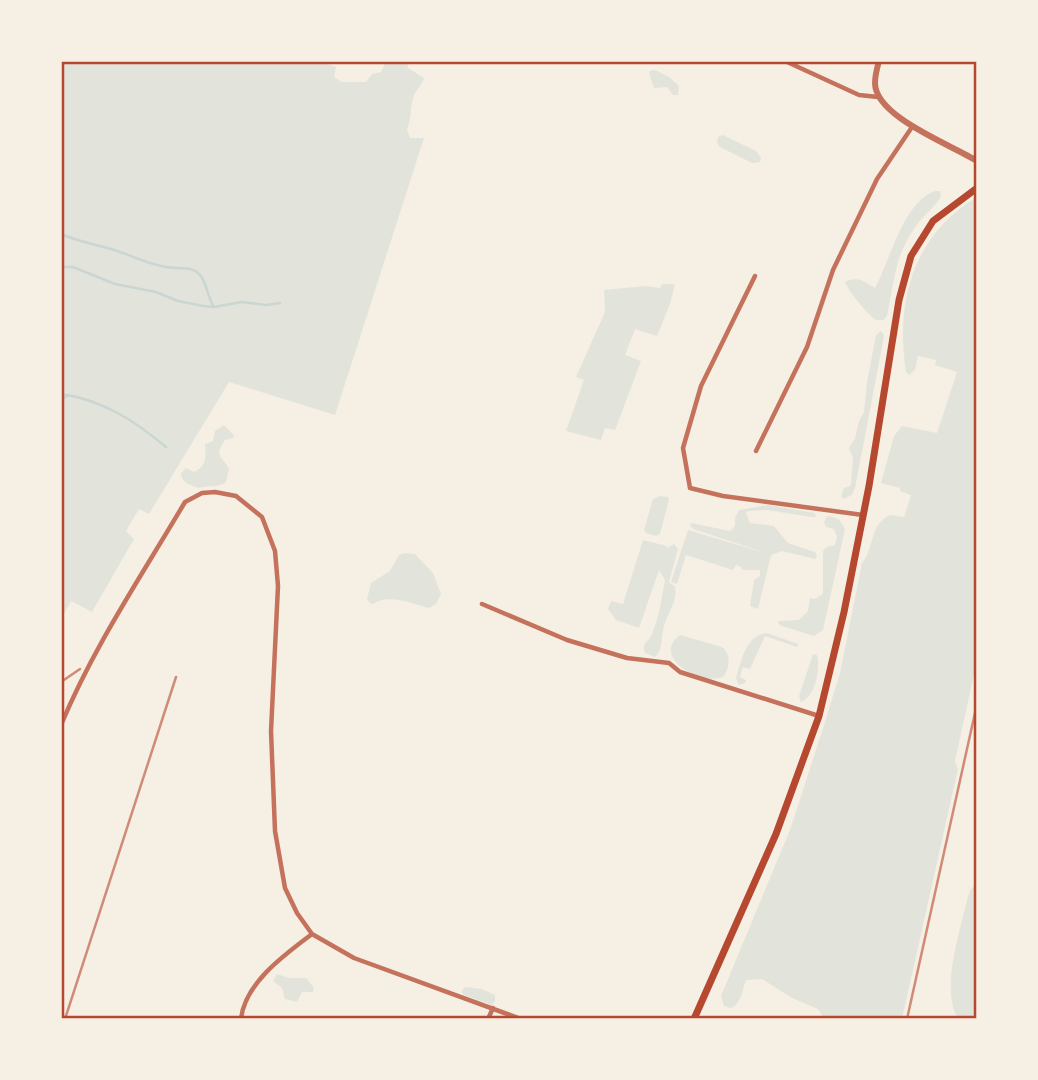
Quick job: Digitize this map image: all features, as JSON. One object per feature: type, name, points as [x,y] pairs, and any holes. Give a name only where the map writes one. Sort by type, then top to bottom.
[{"type":"main road","points":[[694,1019],[776,834],[819,716],[844,612],[899,300],[911,256],[933,221],[977,188]]},
{"type":"street","points":[[785,61],[859,95],[879,97]]},
{"type":"street","points":[[879,61],[874,85],[879,97],[894,113],[912,127],[977,161]]},
{"type":"street","points":[[756,451],[807,347],[832,270],[877,179],[912,127]]},
{"type":"street","points":[[755,276],[701,386],[684,448],[690,488],[723,496],[863,514]]},
{"type":"street","points":[[61,725],[95,653],[185,502],[202,493],[215,492],[236,496],[262,517],[275,551],[278,586],[271,731],[275,831],[285,888],[312,934],[354,958],[521,1019]]},
{"type":"street","points":[[482,604],[567,640],[627,658],[669,663],[680,672],[819,716]]},
{"type":"street","points":[[241,1019],[242,1005],[260,978],[312,934]]},
{"type":"street","points":[[488,1019],[493,1008]]},
{"type":"shaded area","points":[[61,61],[320,61],[336,67],[334,77],[342,82],[366,82],[372,74],[381,72],[384,61],[407,61],[408,68],[424,78],[414,96],[407,129],[410,138],[424,138],[335,415],[229,382],[149,514],[139,509],[126,531],[134,539],[92,612],[71,601],[61,620]]},
{"type":"shaded area","points":[[655,70],[679,86],[678,95],[673,95],[667,87],[654,88],[649,74]]},
{"type":"shaded area","points":[[723,135],[756,151],[761,158],[760,162],[752,163],[720,147],[717,143],[718,137]]},
{"type":"shaded area","points":[[940,191],[941,197],[919,222],[900,256],[887,316],[884,320],[876,320],[845,282],[858,280],[875,288],[906,219],[924,197]]},
{"type":"shaded area","points":[[977,197],[977,661],[955,761],[958,769],[902,1019],[824,1019],[818,1009],[792,998],[762,979],[746,980],[736,1005],[731,1008],[724,1006],[721,996],[790,830],[825,722],[840,673],[862,563],[879,524],[890,515],[904,517],[911,495],[900,491],[900,488],[881,483],[894,436],[902,426],[937,433],[957,372],[935,365],[936,360],[918,356],[915,370],[909,375],[906,372],[903,320],[913,272],[937,230]]},
{"type":"shaded area","points":[[662,284],[675,284],[670,304],[657,336],[635,329],[625,355],[641,361],[615,430],[605,428],[601,440],[566,431],[584,380],[576,377],[605,312],[604,290],[646,286],[660,288]]},
{"type":"shaded area","points":[[881,331],[884,335],[883,342],[855,488],[852,495],[844,499],[841,497],[844,488],[851,483],[853,458],[849,448],[864,412],[876,335]]},
{"type":"shaded area","points":[[224,425],[234,435],[233,438],[225,440],[219,453],[229,469],[226,482],[199,488],[187,483],[181,473],[186,468],[194,472],[201,467],[205,457],[205,444],[213,441],[215,431]]},
{"type":"shaded area","points":[[668,497],[669,500],[660,534],[656,536],[644,530],[653,499]]},
{"type":"shaded area","points":[[768,505],[815,513],[816,517],[767,510],[746,513],[750,523],[774,526],[788,543],[815,552],[817,557],[815,559],[782,551],[771,555],[758,609],[750,606],[754,580],[760,576],[760,570],[743,570],[736,565],[733,570],[686,555],[677,584],[671,582],[688,530],[766,553],[693,529],[690,525],[691,523],[730,531],[735,526],[739,510]]},
{"type":"shaded area","points":[[827,516],[838,520],[845,529],[823,630],[814,636],[779,625],[778,621],[799,620],[808,611],[810,598],[815,599],[823,594],[823,551],[835,545],[837,537],[834,529],[826,527],[824,522]]},
{"type":"shaded area","points":[[643,540],[667,546],[666,549],[674,544],[678,549],[669,582],[675,587],[675,598],[664,624],[661,648],[655,657],[645,653],[644,647],[654,628],[665,580],[659,570],[639,628],[616,620],[608,609],[611,601],[623,604]]},
{"type":"shaded area","points":[[415,554],[433,573],[441,594],[436,604],[429,608],[393,599],[370,603],[367,599],[371,583],[390,571],[399,555]]},
{"type":"shaded area","points":[[767,633],[798,644],[797,647],[765,636],[750,669],[743,667],[740,677],[746,680],[739,685],[736,678],[745,650],[754,639]]},
{"type":"shaded area","points":[[680,635],[722,647],[729,661],[724,676],[705,678],[683,669],[671,653],[672,644]]},
{"type":"shaded area","points":[[813,654],[817,655],[818,661],[816,682],[810,695],[801,702],[799,696]]},
{"type":"shaded area","points":[[977,883],[977,1019],[967,1019],[956,1015],[952,1002],[951,973],[967,900],[970,890]]},
{"type":"shaded area","points":[[277,974],[289,978],[306,978],[314,988],[313,992],[302,992],[297,1002],[285,999],[282,988],[273,981]]},
{"type":"shaded area","points":[[465,987],[482,989],[495,995],[495,1001],[492,1005],[464,995],[461,992]]},
{"type":"waterway","points":[[61,234],[152,264],[195,271],[201,276],[214,307]]},
{"type":"waterway","points":[[61,267],[73,267],[115,284],[156,292],[178,301],[203,306],[214,307],[242,302],[266,305],[280,303]]},
{"type":"waterway","points":[[61,394],[91,401],[118,413],[166,447]]},
{"type":"waterway","points":[[61,400],[69,395]]},
{"type":"railway","points":[[61,682],[80,669]]},
{"type":"railway","points":[[65,1019],[176,677]]},
{"type":"railway","points":[[907,1019],[977,704]]}]
